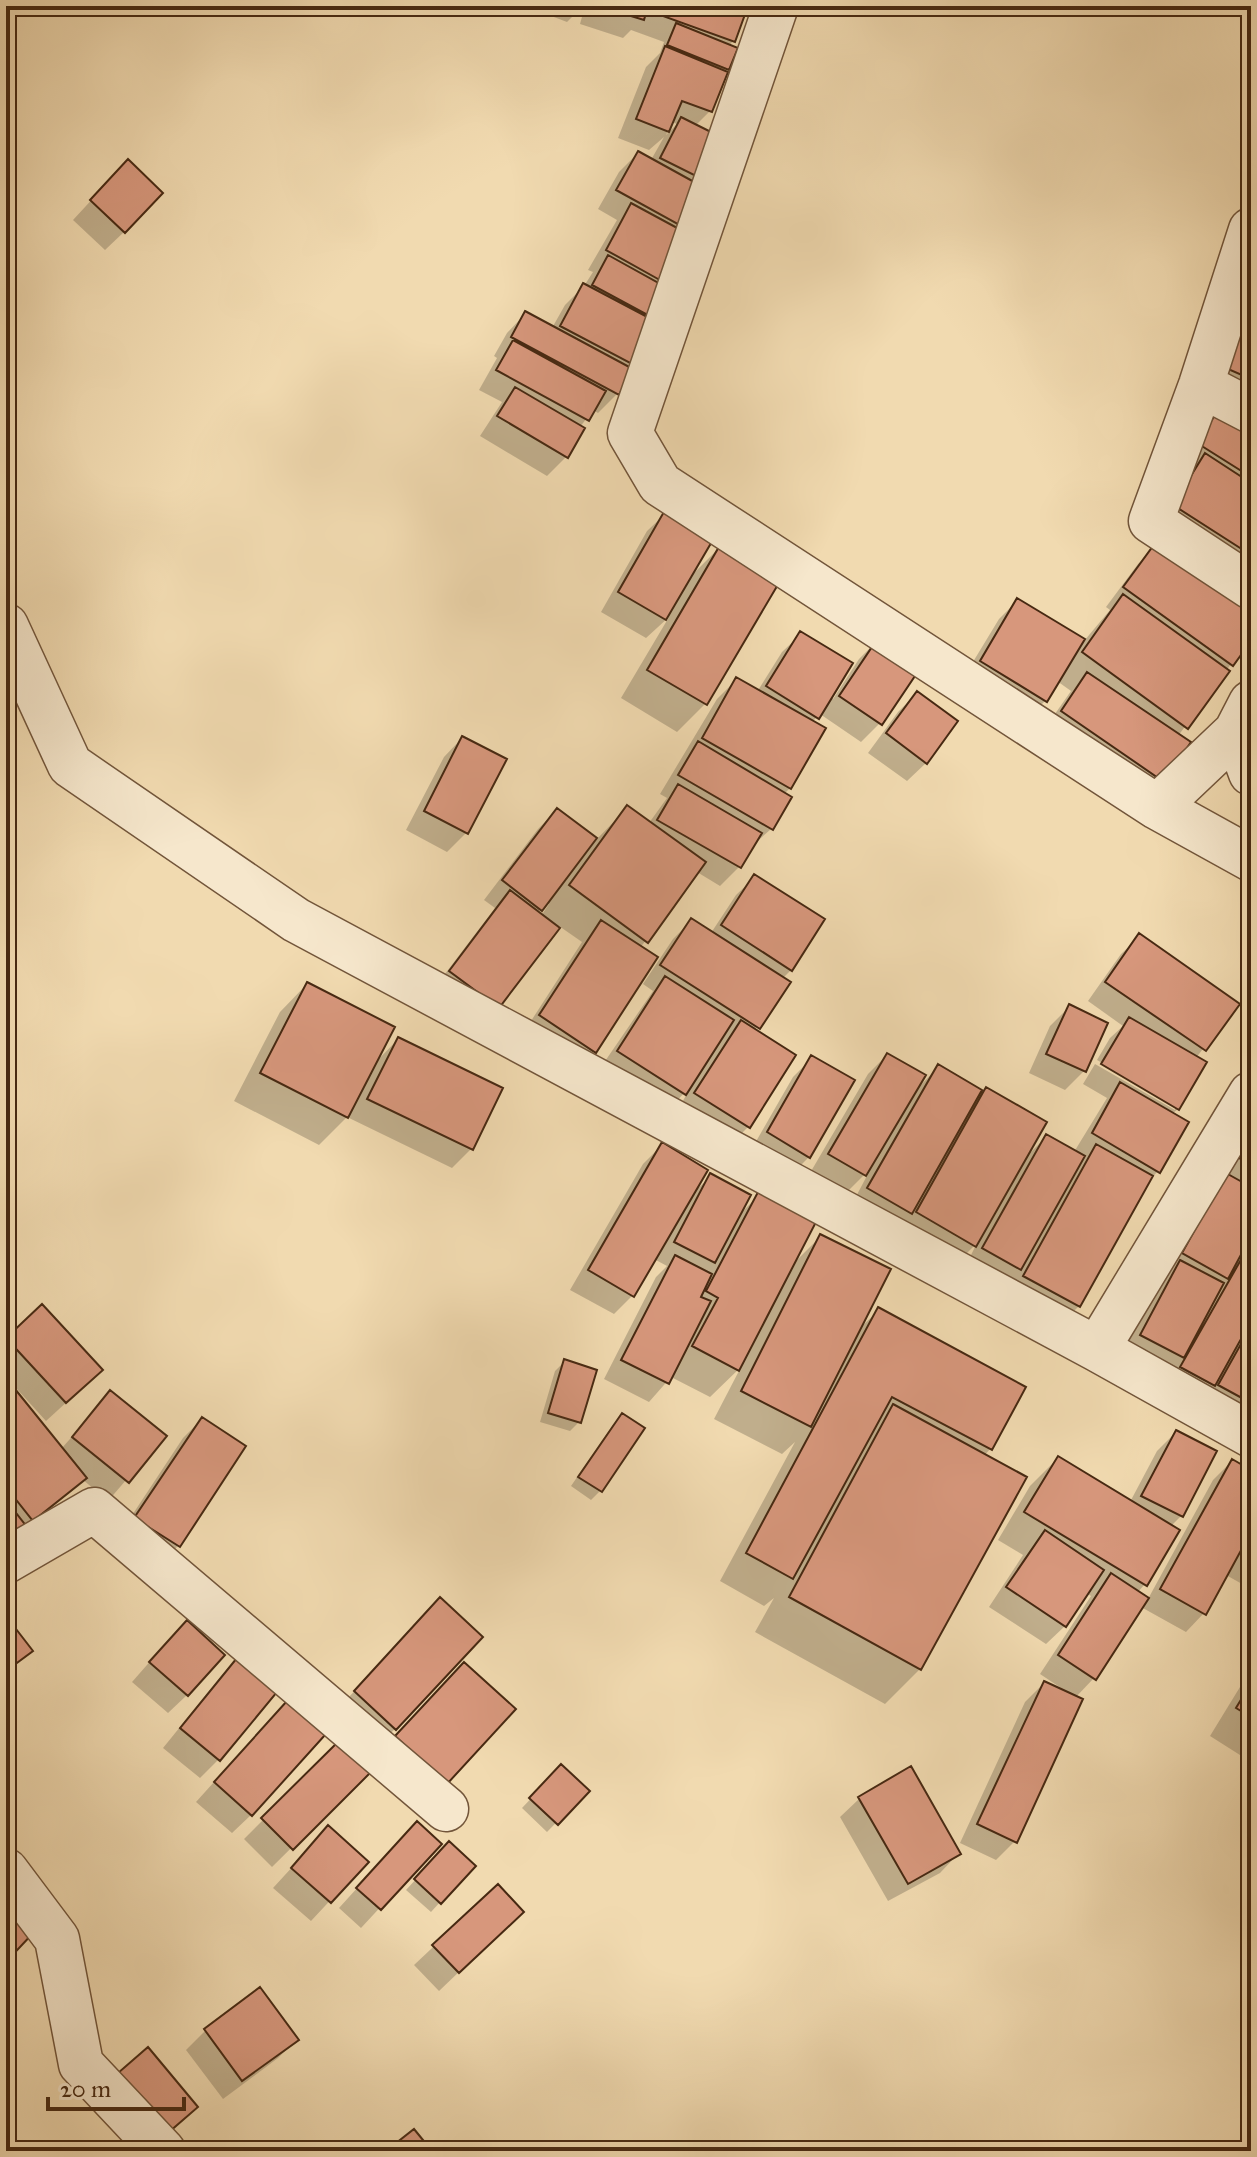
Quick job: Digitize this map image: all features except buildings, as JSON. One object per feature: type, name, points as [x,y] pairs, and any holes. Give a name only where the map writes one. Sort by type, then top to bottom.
[{"type":"street","points":[[776,6],[630,433],[660,484],[1157,807],[1251,859]]},
{"type":"street","points":[[1251,230],[1201,385],[1151,521],[1251,587]]},
{"type":"street","points":[[1201,385],[1251,411]]},
{"type":"street","points":[[6,626],[70,765],[296,920],[1097,1349],[1251,1435]]},
{"type":"street","points":[[1157,807],[1243,718]]},
{"type":"street","points":[[1243,718],[1251,773]]},
{"type":"street","points":[[1097,1349],[1251,1094]]},
{"type":"street","points":[[6,1561],[94,1510],[446,1809]]},
{"type":"street","points":[[6,1871],[57,1939],[81,2064],[163,2151]]}]
